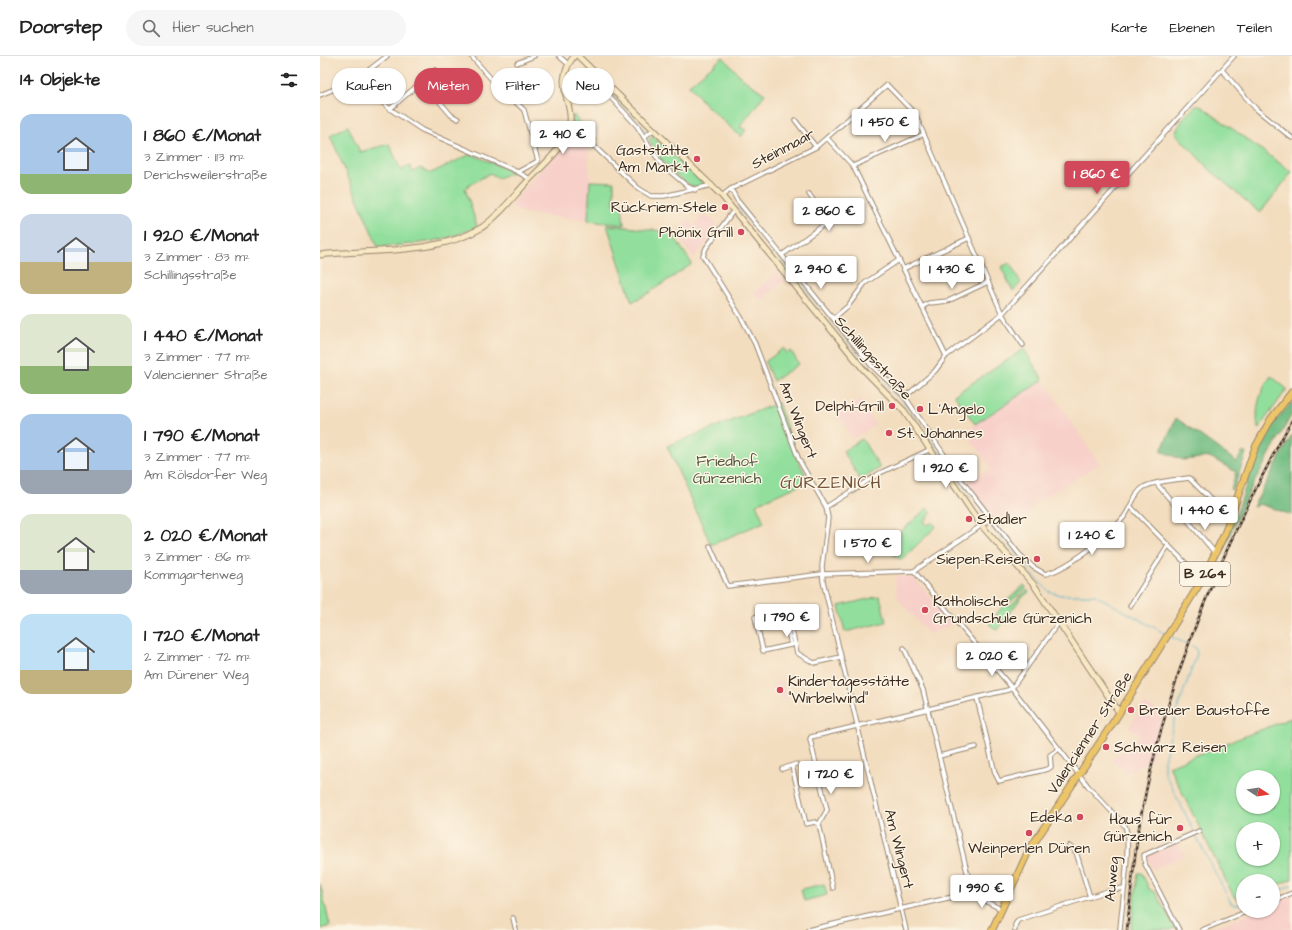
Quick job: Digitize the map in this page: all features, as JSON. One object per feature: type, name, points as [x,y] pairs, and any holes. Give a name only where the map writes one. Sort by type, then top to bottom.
[{"type":"main road","points":[[320,255],[414,247],[444,242],[472,232],[496,215],[530,179],[566,137],[570,119],[563,77],[568,64],[574,56]]},
{"type":"main road","name":"Schillingsstraße","points":[[578,56],[590,68]]},
{"type":"main road","name":"Schillingsstraße","points":[[614,92],[722,196],[864,370],[904,411],[981,525],[1025,573],[1119,712]]},
{"type":"main road","name":"Valencienner Straße","points":[[992,930],[1028,852],[1080,774],[1202,580],[1216,554],[1248,465],[1263,434],[1292,392]]},
{"type":"street","points":[[372,68],[387,56]]},
{"type":"street","points":[[471,56],[494,82],[524,110],[538,161],[518,172]]},
{"type":"street","points":[[517,63],[534,56]]},
{"type":"street","points":[[559,56],[568,64]]},
{"type":"street","points":[[905,397],[935,371],[946,356],[1002,314],[1234,56]]},
{"type":"street","points":[[1222,70],[1261,114],[1292,138]]},
{"type":"street","name":"Steinmaar","points":[[722,196],[731,189],[816,147],[887,85],[912,109],[924,134]]},
{"type":"street","points":[[390,109],[414,88]]},
{"type":"street","points":[[320,95],[332,90]]},
{"type":"street","name":"Schillingsstraße","points":[[614,100],[630,117],[661,164],[687,186],[696,190]]},
{"type":"street","points":[[384,104],[422,130],[518,172],[530,179]]},
{"type":"street","points":[[442,104],[451,115],[458,119]]},
{"type":"street","points":[[795,120],[816,147]]},
{"type":"street","points":[[581,126],[593,140],[594,146]]},
{"type":"street","points":[[644,137],[653,130]]},
{"type":"street","points":[[853,166],[924,134],[1002,314],[1023,345]]},
{"type":"street","points":[[566,137],[594,146],[638,188],[651,196],[664,196],[712,186]]},
{"type":"street","points":[[827,138],[853,166],[946,356]]},
{"type":"street","name":"Schillingsstraße","points":[[731,189],[737,200],[886,381],[905,397],[962,481],[1019,554],[1038,572],[1048,574],[1078,557],[1112,531],[1131,507]]},
{"type":"street","points":[[782,255],[828,222],[809,194]]},
{"type":"street","name":"Am Wingert","points":[[734,210],[706,248],[703,256],[742,319],[755,344],[799,460],[826,507],[828,518],[822,574],[906,930]]},
{"type":"street","points":[[903,269],[969,238]]},
{"type":"street","points":[[834,318],[848,306],[865,283],[899,260]]},
{"type":"street","points":[[922,307],[929,303],[948,301],[988,282]]},
{"type":"street","points":[[826,507],[876,475],[931,449]]},
{"type":"street","points":[[1202,580],[1131,507],[1133,500],[1144,488],[1157,484],[1191,479],[1222,511],[1231,514]]},
{"type":"street","points":[[1157,484],[1216,554]]},
{"type":"street","points":[[710,546],[728,586],[822,574],[914,571],[991,519]]},
{"type":"street","points":[[1130,606],[1168,546]]},
{"type":"street","points":[[914,571],[1012,688],[1080,774]]},
{"type":"street","points":[[793,645],[763,651],[755,619],[756,616],[787,608],[793,645],[797,653],[814,663],[841,657]]},
{"type":"street","points":[[833,888],[819,824],[827,810],[810,739],[813,736],[977,698],[1012,688],[1059,622]]},
{"type":"street","points":[[904,648],[921,685],[928,709],[971,888],[970,892],[973,896],[1001,909]]},
{"type":"street","points":[[977,698],[995,773],[1000,781],[1048,769],[1051,767],[1050,755],[1059,748]]},
{"type":"street","points":[[939,756],[976,747]]},
{"type":"street","points":[[782,769],[796,764]]},
{"type":"street","points":[[792,766],[806,824],[815,822],[819,824]]},
{"type":"street","name":"Auweg","points":[[1080,774],[1127,829],[1120,930]]},
{"type":"street","points":[[1179,930],[1144,858],[1144,855],[1198,832]]},
{"type":"street","points":[[1069,846],[1076,852],[1090,897]]},
{"type":"street","points":[[1015,930],[1015,925],[1018,920],[1111,890],[1124,888]]},
{"type":"street","points":[[809,930],[970,892]]},
{"type":"street","points":[[1280,898],[1292,893]]},
{"type":"street","points":[[1202,930],[1236,916]]},
{"type":"street","points":[[513,918],[516,930]]},
{"type":"shaded area","points":[[566,141],[588,147],[590,181],[588,221],[520,212],[511,205]]},
{"type":"shaded area","points":[[703,214],[718,224],[700,252],[698,251],[695,257],[690,254],[678,234],[689,218],[694,226]]},
{"type":"shaded area","points":[[777,272],[784,281],[761,301],[754,292]]},
{"type":"shaded area","points":[[1043,380],[1100,464],[1032,505],[1031,513],[1002,528],[967,482],[991,468],[967,434],[975,424]]},
{"type":"shaded area","points":[[861,400],[875,425],[853,439],[837,413]]},
{"type":"shaded area","name":"Katholische Grundschule Gürzenich","points":[[895,576],[910,576],[916,580],[952,622],[948,626],[929,634],[897,597]]},
{"type":"shaded area","name":"Kindertagesstätte \"Wirbelwind\"","points":[[775,682],[784,683],[782,686],[790,692],[784,701],[776,696],[777,694],[774,692],[773,687]]},
{"type":"shaded area","points":[[1145,703],[1163,714],[1151,760],[1125,774],[1122,767],[1112,761],[1114,757],[1124,751],[1140,735],[1129,727]]},
{"type":"shaded area","points":[[1178,842],[1184,856],[1152,870],[1147,856]]},
{"type":"shaded area","points":[[1292,895],[1292,930],[1209,930],[1237,918],[1280,918],[1280,900]]},
{"type":"green space","points":[[723,57],[743,79],[765,94],[740,127],[746,130],[741,137],[704,103],[689,85]]},
{"type":"green space","points":[[1198,104],[1292,172],[1260,213],[1208,168],[1175,133],[1184,117]]},
{"type":"green space","points":[[574,115],[591,141],[570,136],[572,116]]},
{"type":"green space","points":[[348,126],[360,152],[389,144],[401,170],[410,166],[413,172],[420,168],[431,173],[471,154],[513,172],[498,178],[490,173],[465,188],[477,226],[453,236],[429,242],[378,247],[330,135]]},
{"type":"green space","points":[[652,136],[706,185],[694,187],[674,173],[657,154],[649,139]]},
{"type":"green space","points":[[590,181],[614,182],[614,203],[622,205],[624,225],[588,221]]},
{"type":"green space","points":[[607,225],[671,232],[692,264],[647,294],[632,302]]},
{"type":"green space","points":[[1010,263],[1021,283],[1013,291],[1001,267]]},
{"type":"green space","points":[[784,348],[787,354],[791,351],[799,364],[773,381],[765,362]]},
{"type":"green space","points":[[1024,349],[1043,380],[975,424],[954,395]]},
{"type":"green space","points":[[1271,376],[1287,389],[1258,429],[1257,414],[1259,401],[1263,388]]},
{"type":"green space","points":[[1292,402],[1292,414],[1250,490],[1219,559],[1217,557],[1238,510],[1255,456],[1272,425]]},
{"type":"green space","name":"Friedhof Gürzenich","points":[[778,403],[799,462],[809,481],[756,504],[764,522],[711,545],[667,446]]},
{"type":"green space","points":[[1176,418],[1237,462],[1242,452],[1246,453],[1233,491],[1231,489],[1236,472],[1210,457],[1183,460],[1161,451]]},
{"type":"green space","points":[[1292,435],[1292,515],[1260,504],[1253,507]]},
{"type":"green space","points":[[862,439],[880,468],[860,480],[843,451]]},
{"type":"green space","points":[[927,508],[932,512],[924,522],[928,525],[932,522],[936,527],[901,560],[884,547]]},
{"type":"green space","points":[[1024,585],[1026,588],[1008,604],[1010,606],[1027,590],[1029,592],[1021,598],[997,630],[989,624],[1006,602]]},
{"type":"green space","points":[[880,596],[886,622],[845,632],[839,606]]},
{"type":"green space","points":[[1291,718],[1292,879],[1280,884],[1280,874],[1236,874],[1236,898],[1234,897],[1169,766]]},
{"type":"green space","points":[[1138,873],[1142,873],[1149,889],[1156,893],[1175,928],[1171,930],[1131,930]]},
{"type":"green space","points":[[320,883],[330,926],[320,929]]},
{"type":"green space","points":[[824,884],[827,895],[804,901],[801,889]]},
{"type":"waterway","points":[[614,97],[647,131]]},
{"type":"waterway","points":[[738,208],[820,308]]},
{"type":"waterway","points":[[830,320],[880,381],[904,402],[971,498]]},
{"type":"waterway","points":[[980,511],[984,518]]},
{"type":"waterway","points":[[989,524],[1005,543]]},
{"type":"waterway","points":[[1007,545],[1048,591],[1060,595],[1095,595],[1164,633]]},
{"type":"waterway","points":[[1171,637],[1187,644]]},
{"type":"waterway","points":[[1192,646],[1196,648],[1197,654],[1177,710],[1164,760],[1164,772],[1194,831]]},
{"type":"waterway","points":[[1195,834],[1231,903],[1236,905]]},
{"type":"waterway","points":[[1280,890],[1292,885]]},
{"type":"railway","points":[[1127,930],[1141,816],[1152,764],[1182,662],[1221,563],[1243,514],[1292,420]]},
{"type":"place","name":"Gaststätte Am Markt","points":[[697,159]]},
{"type":"place","name":"Rückriem-Stele","points":[[725,207]]},
{"type":"place","name":"Phönix Grill","points":[[741,232]]},
{"type":"place","name":"Delphi-Grill","points":[[892,406]]},
{"type":"place","name":"L'Angelo","points":[[920,409]]},
{"type":"place","name":"St. Johannes","points":[[889,433]]},
{"type":"place","name":"Stadler","points":[[969,519]]},
{"type":"place","name":"Siepen-Reisen","points":[[1037,559]]},
{"type":"place","name":"Katholische Grundschule Gürzenich","points":[[925,610]]},
{"type":"place","name":"Kindertagesstätte \"Wirbelwind\"","points":[[780,690]]},
{"type":"place","name":"Breuer Baustoffe","points":[[1131,710]]},
{"type":"place","name":"Schwarz Reisen","points":[[1106,747]]},
{"type":"place","name":"Edeka","points":[[1080,817]]},
{"type":"place","name":"Haus für Gürzenich","points":[[1180,828]]},
{"type":"place","name":"Weinperlen Düren","points":[[1029,833]]},
{"type":"district","name":"GÜRZENICH","points":[[831,483]]}]
